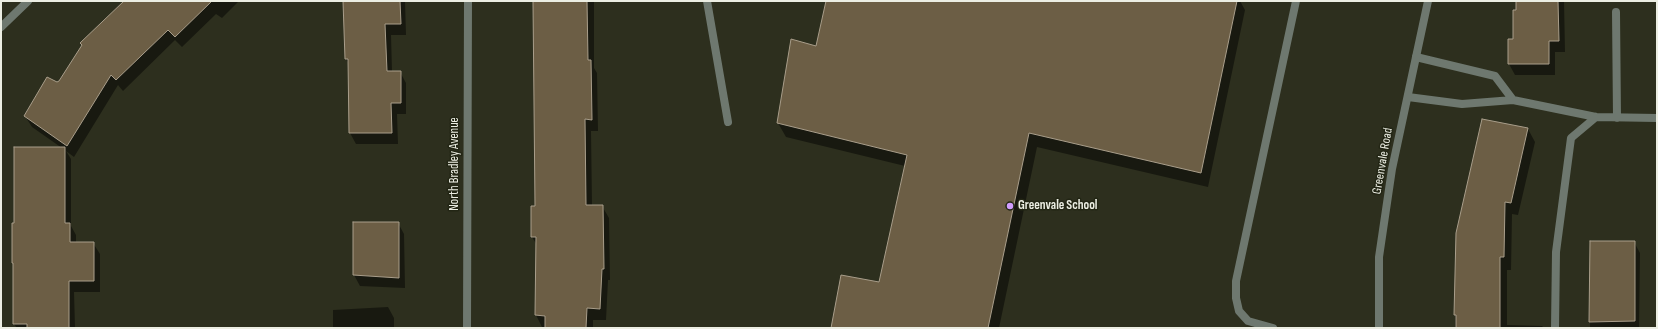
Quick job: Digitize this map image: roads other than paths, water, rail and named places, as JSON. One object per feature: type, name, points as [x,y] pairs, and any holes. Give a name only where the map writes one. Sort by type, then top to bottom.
[{"type":"street","points":[[1,27],[28,1]]},
{"type":"street","name":"North Bradley Avenue","points":[[467,328],[468,1]]},
{"type":"street","points":[[707,1],[728,122]]},
{"type":"street","points":[[1273,328],[1248,321],[1239,311],[1236,298],[1236,281],[1296,1]]},
{"type":"street","name":"Greenvale Road","points":[[1379,328],[1379,257],[1392,169],[1428,1]]},
{"type":"street","points":[[1616,12],[1617,118]]},
{"type":"street","points":[[1416,57],[1495,76],[1513,100]]},
{"type":"street","points":[[1408,97],[1462,104],[1513,100],[1596,117],[1657,118]]},
{"type":"street","points":[[1555,328],[1556,252],[1571,138],[1596,117]]},
{"type":"place","name":"Greenvale School","points":[[1010,206]]}]
